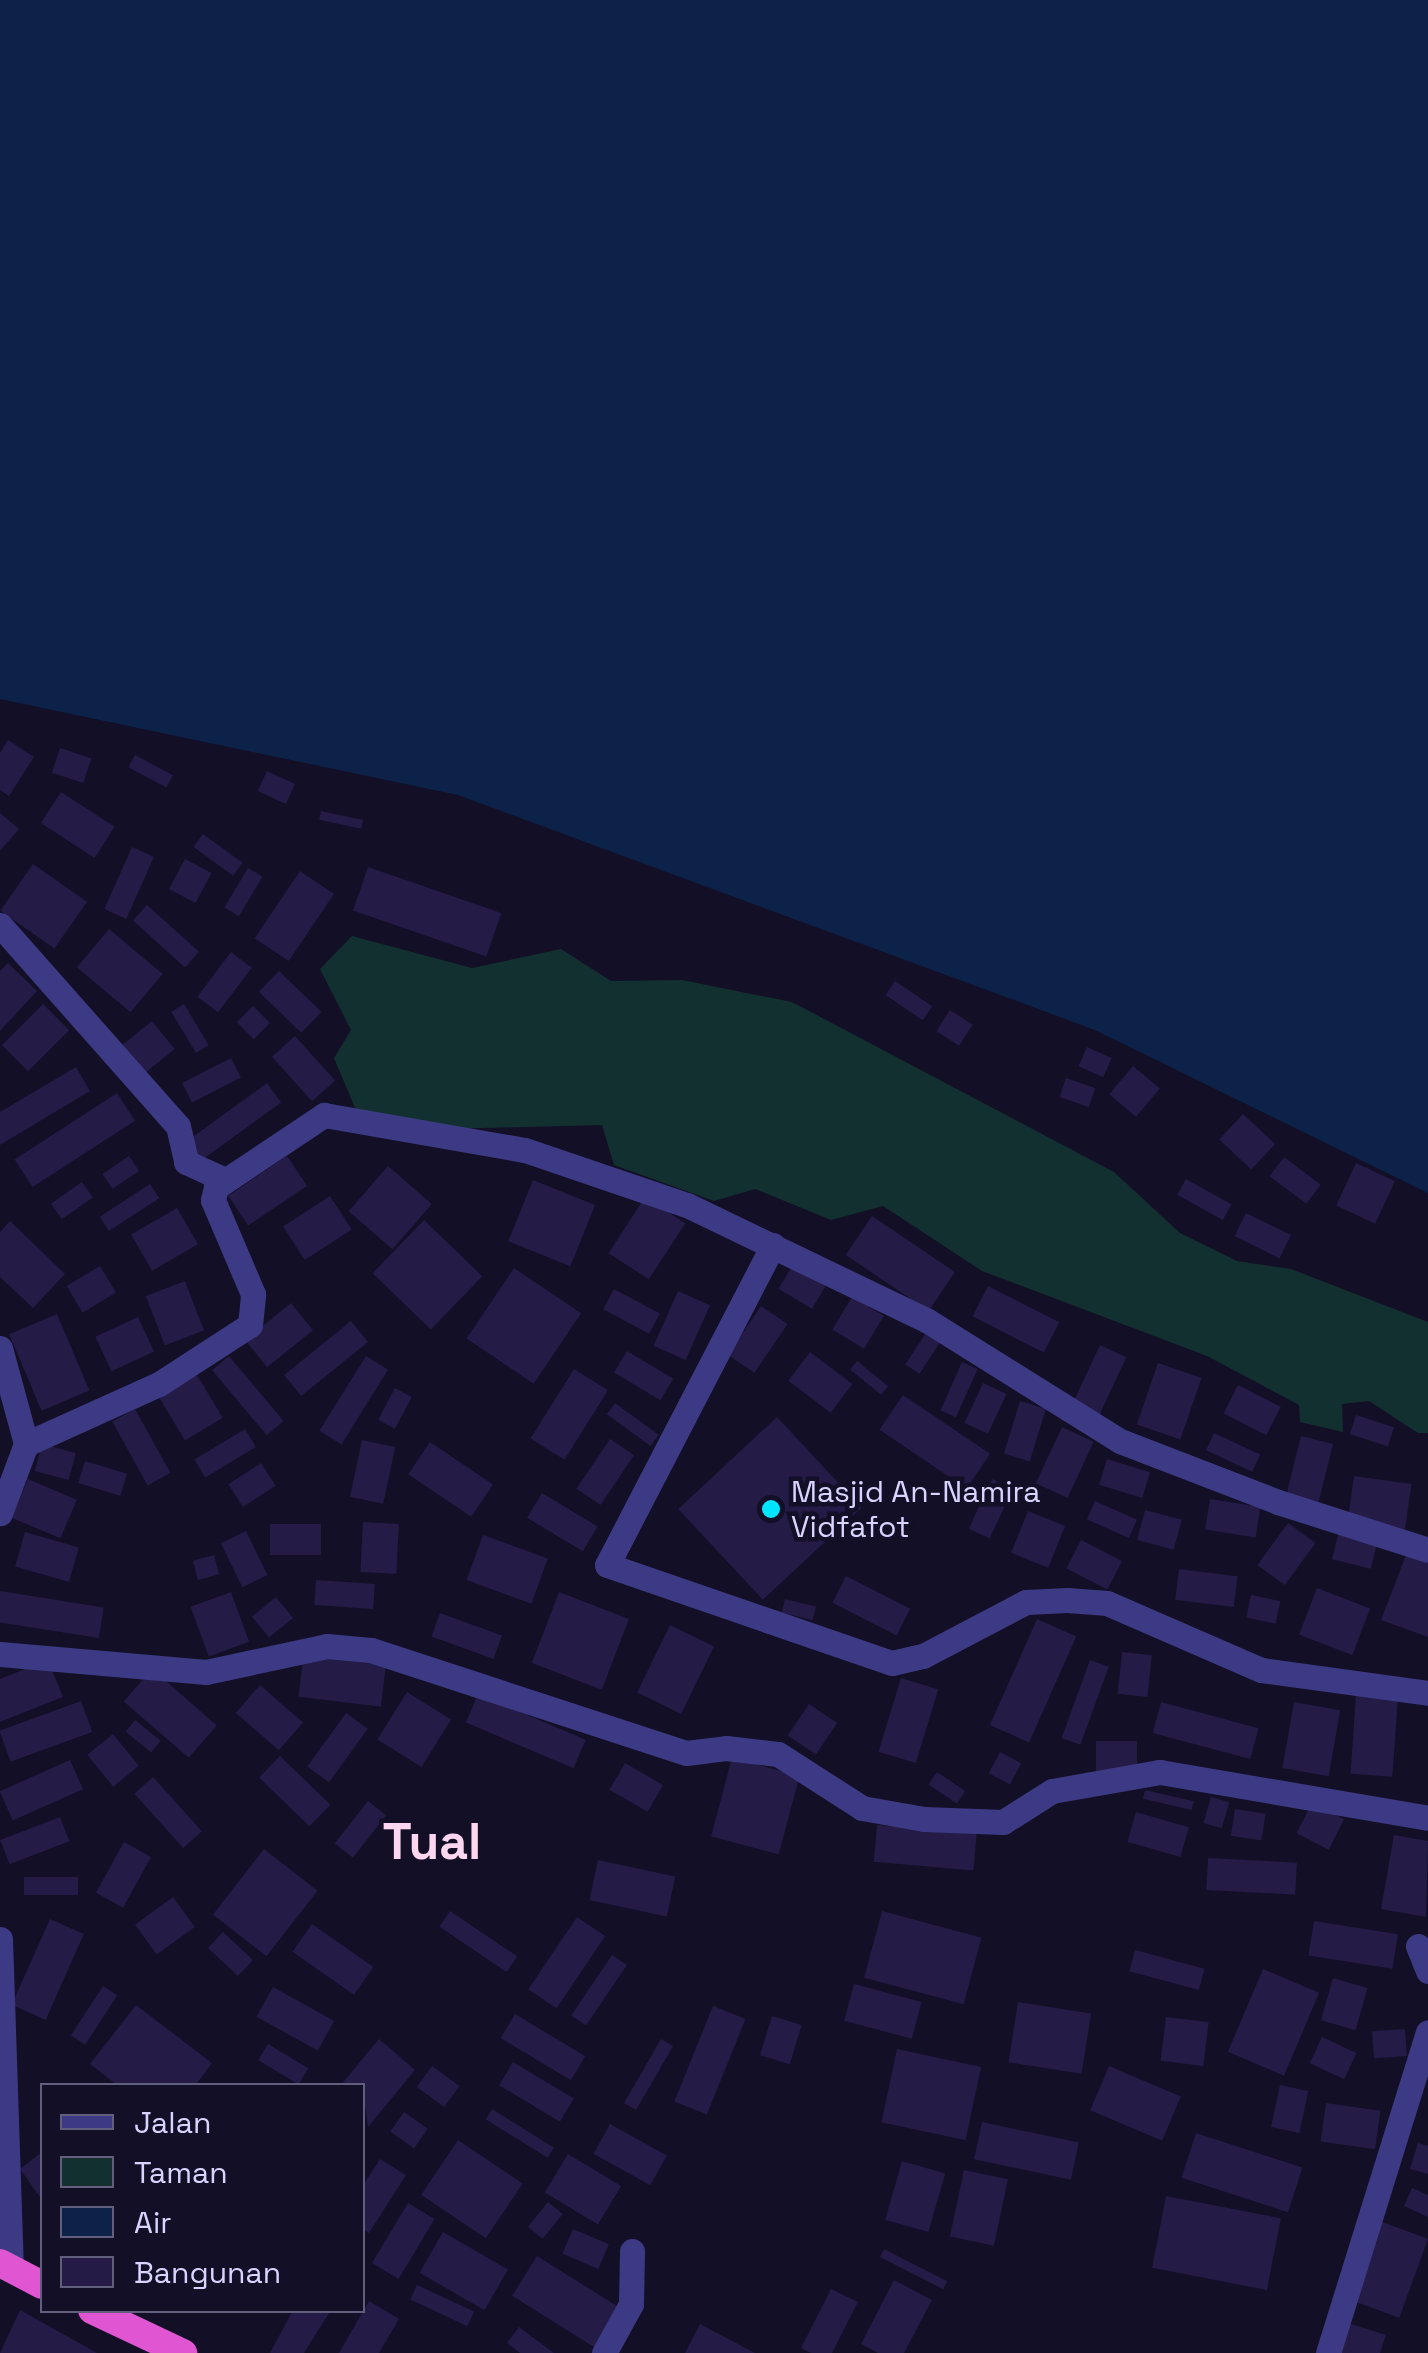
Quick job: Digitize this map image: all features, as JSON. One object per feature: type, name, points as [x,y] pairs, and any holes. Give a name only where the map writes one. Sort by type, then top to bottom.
[{"type":"highway","points":[[6,2266],[40,2284]]},
{"type":"highway","points":[[98,2313],[183,2353]]},
{"type":"street","points":[[0,925],[178,1126],[186,1162],[223,1179]]},
{"type":"street","points":[[26,1444],[160,1384],[250,1325],[253,1294],[214,1200],[223,1179],[324,1115],[525,1150],[687,1205],[928,1322],[1120,1441],[1260,1496],[1428,1550]]},
{"type":"street","points":[[774,1245],[607,1564],[892,1663],[923,1656],[1026,1602],[1067,1600],[1107,1603],[1262,1670],[1428,1692]]},
{"type":"street","points":[[0,1348],[26,1444],[0,1513]]},
{"type":"street","points":[[0,1654],[206,1672],[327,1646],[371,1650],[686,1753],[726,1748],[778,1754],[862,1808],[924,1819],[1003,1822],[1052,1791],[1160,1772],[1428,1818]]},
{"type":"street","points":[[0,1939],[6,2266]]},
{"type":"street","points":[[1418,1946],[1428,1970]]},
{"type":"street","points":[[1328,2353],[1428,2032]]},
{"type":"street","points":[[604,2353],[631,2304],[632,2251]]},
{"type":"green space","points":[[352,936],[472,968],[561,949],[611,981],[682,980],[792,1002],[1114,1172],[1180,1233],[1237,1261],[1291,1269],[1428,1322],[1428,1433],[1418,1433],[1369,1401],[1342,1404],[1343,1432],[1300,1422],[1299,1405],[1207,1356],[982,1271],[883,1206],[831,1220],[755,1189],[714,1201],[614,1165],[602,1125],[444,1129],[358,1115],[334,1058],[351,1030],[320,969]]},
{"type":"water","points":[[0,0],[1428,0],[1428,1193],[1095,1030],[458,795],[0,699]]},
{"type":"building","points":[[8,740],[34,757],[9,796],[0,790],[0,753]]},
{"type":"building","points":[[60,748],[91,758],[83,783],[52,773]]},
{"type":"building","points":[[135,755],[173,775],[166,788],[128,767]]},
{"type":"building","points":[[267,771],[295,784],[286,804],[258,791]]},
{"type":"building","points":[[61,792],[115,827],[95,858],[41,823]]},
{"type":"building","points":[[321,811],[363,820],[361,829],[319,820]]},
{"type":"building","points":[[0,813],[19,829],[0,851]]},
{"type":"building","points":[[203,834],[243,863],[233,876],[194,847]]},
{"type":"building","points":[[132,847],[154,857],[126,919],[104,909]]},
{"type":"building","points":[[185,859],[211,873],[196,903],[169,889]]},
{"type":"building","points":[[33,864],[87,902],[54,949],[0,911]]},
{"type":"building","points":[[368,867],[501,913],[486,956],[353,910]]},
{"type":"building","points":[[248,868],[263,877],[239,916],[224,907]]},
{"type":"building","points":[[300,871],[334,894],[289,961],[255,938]]},
{"type":"building","points":[[147,905],[199,952],[185,967],[133,921]]},
{"type":"building","points":[[109,929],[163,974],[130,1012],[77,967]]},
{"type":"building","points":[[231,952],[252,968],[218,1012],[197,997]]},
{"type":"building","points":[[8,963],[37,991],[0,1031],[0,971]]},
{"type":"building","points":[[279,971],[321,1012],[301,1033],[259,992]]},
{"type":"building","points":[[895,981],[932,1006],[923,1020],[885,995]]},
{"type":"building","points":[[43,1004],[69,1030],[28,1071],[2,1045]]},
{"type":"building","points":[[184,1004],[209,1045],[196,1053],[171,1012]]},
{"type":"building","points":[[253,1006],[270,1023],[254,1039],[237,1022]]},
{"type":"building","points":[[950,1010],[973,1025],[959,1046],[936,1031]]},
{"type":"building","points":[[152,1021],[175,1049],[144,1074],[121,1046]]},
{"type":"building","points":[[295,1036],[335,1081],[312,1101],[272,1057]]},
{"type":"building","points":[[1087,1047],[1112,1058],[1103,1077],[1078,1066]]},
{"type":"building","points":[[231,1058],[241,1078],[192,1103],[182,1083]]},
{"type":"building","points":[[1133,1066],[1160,1088],[1136,1117],[1109,1094]]},
{"type":"building","points":[[76,1067],[90,1091],[0,1145],[0,1112]]},
{"type":"building","points":[[1066,1078],[1095,1088],[1089,1107],[1059,1097]]},
{"type":"building","points":[[267,1083],[281,1102],[199,1162],[185,1142]]},
{"type":"building","points":[[117,1093],[135,1121],[33,1187],[15,1159]]},
{"type":"building","points":[[1243,1114],[1275,1144],[1251,1170],[1219,1140]]},
{"type":"building","points":[[129,1156],[139,1171],[113,1189],[102,1174]]},
{"type":"building","points":[[287,1156],[307,1186],[248,1226],[228,1196]]},
{"type":"building","points":[[1284,1157],[1321,1185],[1306,1204],[1270,1176]]},
{"type":"building","points":[[1356,1163],[1395,1181],[1375,1224],[1336,1206]]},
{"type":"building","points":[[388,1166],[432,1204],[392,1249],[349,1211]]},
{"type":"building","points":[[1186,1179],[1231,1204],[1223,1220],[1177,1195]]},
{"type":"building","points":[[533,1180],[595,1205],[570,1266],[508,1241]]},
{"type":"building","points":[[82,1182],[93,1198],[62,1219],[51,1204]]},
{"type":"building","points":[[150,1184],[159,1198],[109,1231],[100,1217]]},
{"type":"building","points":[[330,1196],[352,1230],[305,1260],[283,1226]]},
{"type":"building","points":[[645,1197],[685,1223],[649,1279],[609,1253]]},
{"type":"building","points":[[177,1208],[198,1244],[152,1271],[131,1234]]},
{"type":"building","points":[[1246,1213],[1291,1235],[1280,1258],[1235,1236]]},
{"type":"building","points":[[872,1216],[955,1272],[929,1311],[846,1255]]},
{"type":"building","points":[[424,1220],[482,1276],[431,1329],[373,1273]]},
{"type":"building","points":[[10,1221],[65,1274],[33,1308],[0,1277],[0,1232]]},
{"type":"building","points":[[794,1263],[827,1283],[812,1309],[779,1289]]},
{"type":"building","points":[[100,1266],[116,1293],[83,1313],[67,1286]]},
{"type":"building","points":[[514,1268],[581,1313],[534,1384],[466,1338]]},
{"type":"building","points":[[185,1281],[204,1330],[165,1346],[146,1296]]},
{"type":"building","points":[[988,1286],[1059,1322],[1044,1353],[973,1316]]},
{"type":"building","points":[[614,1289],[660,1313],[649,1334],[603,1309]]},
{"type":"building","points":[[678,1291],[710,1305],[686,1360],[654,1346]]},
{"type":"building","points":[[852,1297],[884,1316],[864,1349],[832,1330]]},
{"type":"building","points":[[291,1303],[313,1330],[267,1367],[245,1340]]},
{"type":"building","points":[[761,1306],[788,1324],[755,1373],[728,1355]]},
{"type":"building","points":[[57,1314],[89,1390],[42,1411],[9,1334]]},
{"type":"building","points":[[138,1317],[154,1351],[111,1371],[95,1337]]},
{"type":"building","points":[[351,1321],[368,1342],[301,1396],[284,1375]]},
{"type":"building","points":[[931,1325],[945,1334],[920,1374],[905,1364]]},
{"type":"building","points":[[1100,1345],[1126,1357],[1098,1418],[1072,1406]]},
{"type":"building","points":[[627,1351],[673,1379],[660,1400],[614,1372]]},
{"type":"building","points":[[810,1352],[852,1384],[831,1413],[788,1381]]},
{"type":"building","points":[[229,1356],[284,1421],[267,1435],[212,1370]]},
{"type":"building","points":[[366,1356],[388,1370],[341,1444],[319,1431]]},
{"type":"building","points":[[857,1361],[888,1386],[881,1395],[850,1370]]},
{"type":"building","points":[[962,1362],[978,1369],[956,1417],[940,1410]]},
{"type":"building","points":[[1158,1363],[1201,1378],[1180,1439],[1137,1424]]},
{"type":"building","points":[[574,1369],[608,1390],[564,1460],[531,1439]]},
{"type":"building","points":[[197,1375],[223,1418],[185,1441],[159,1398]]},
{"type":"building","points":[[983,1383],[1007,1394],[988,1434],[964,1423]]},
{"type":"building","points":[[1238,1385],[1281,1407],[1266,1435],[1223,1414]]},
{"type":"building","points":[[395,1388],[412,1397],[395,1429],[378,1420]]},
{"type":"building","points":[[903,1395],[990,1454],[967,1489],[880,1430]]},
{"type":"building","points":[[1020,1401],[1046,1409],[1030,1461],[1004,1454]]},
{"type":"building","points":[[615,1403],[659,1435],[650,1446],[607,1414]]},
{"type":"building","points":[[135,1409],[170,1473],[148,1485],[112,1422]]},
{"type":"building","points":[[1356,1415],[1394,1427],[1388,1446],[1350,1434]]},
{"type":"building","name":"Masjid An-Namira Vidfafot","points":[[777,1417],[862,1508],[763,1600],[678,1509]]},
{"type":"building","points":[[1062,1427],[1094,1442],[1068,1498],[1036,1483]]},
{"type":"building","points":[[245,1429],[256,1447],[205,1477],[194,1459]]},
{"type":"building","points":[[1214,1433],[1260,1455],[1252,1472],[1206,1450]]},
{"type":"building","points":[[1301,1436],[1333,1444],[1317,1508],[1285,1500]]},
{"type":"building","points":[[610,1439],[634,1455],[600,1505],[576,1489]]},
{"type":"building","points":[[362,1440],[395,1447],[383,1504],[350,1497]]},
{"type":"building","points":[[430,1442],[493,1484],[471,1517],[408,1474]]},
{"type":"building","points":[[42,1444],[76,1453],[69,1480],[35,1471]]},
{"type":"building","points":[[1107,1459],[1150,1472],[1142,1498],[1099,1485]]},
{"type":"building","points":[[85,1461],[127,1474],[120,1496],[78,1483]]},
{"type":"building","points":[[261,1463],[276,1486],[243,1507],[228,1484]]},
{"type":"building","points":[[1354,1476],[1411,1484],[1405,1530],[1348,1522]]},
{"type":"building","points":[[28,1479],[77,1500],[60,1538],[12,1518]]},
{"type":"building","points":[[992,1479],[1013,1489],[990,1539],[969,1529]]},
{"type":"building","points":[[542,1493],[598,1526],[583,1551],[527,1518]]},
{"type":"building","points":[[1210,1499],[1260,1507],[1256,1538],[1205,1530]]},
{"type":"building","points":[[1095,1501],[1137,1520],[1129,1538],[1087,1519]]},
{"type":"building","points":[[1145,1510],[1182,1520],[1174,1550],[1137,1540]]},
{"type":"building","points":[[1028,1511],[1065,1526],[1048,1568],[1011,1553]]},
{"type":"building","points":[[363,1522],[399,1524],[396,1574],[360,1572]]},
{"type":"building","points":[[1288,1523],[1316,1543],[1285,1585],[1257,1565]]},
{"type":"building","points":[[270,1524],[321,1524],[321,1555],[270,1555]]},
{"type":"building","points":[[246,1531],[267,1575],[242,1587],[221,1543]]},
{"type":"building","points":[[1339,1531],[1378,1541],[1371,1569],[1332,1559]]},
{"type":"building","points":[[25,1532],[79,1547],[69,1582],[15,1567]]},
{"type":"building","points":[[483,1535],[548,1559],[531,1604],[467,1580]]},
{"type":"building","points":[[1081,1540],[1122,1561],[1107,1589],[1066,1569]]},
{"type":"building","points":[[214,1555],[219,1574],[198,1580],[193,1561]]},
{"type":"building","points":[[1406,1555],[1428,1563],[1428,1637],[1381,1620]]},
{"type":"building","points":[[1179,1569],[1238,1576],[1234,1607],[1175,1600]]},
{"type":"building","points":[[846,1576],[910,1609],[897,1635],[832,1603]]},
{"type":"building","points":[[316,1580],[375,1584],[373,1609],[314,1605]]},
{"type":"building","points":[[1317,1588],[1370,1608],[1352,1655],[1299,1635]]},
{"type":"building","points":[[0,1591],[104,1607],[99,1638],[0,1622]]},
{"type":"building","points":[[231,1592],[249,1642],[209,1657],[191,1607]]},
{"type":"building","points":[[559,1592],[629,1619],[602,1690],[532,1663]]},
{"type":"building","points":[[1251,1595],[1280,1601],[1276,1624],[1246,1617]]},
{"type":"building","points":[[276,1597],[293,1618],[269,1637],[252,1617]]},
{"type":"building","points":[[785,1599],[816,1607],[813,1620],[782,1613]]},
{"type":"building","points":[[440,1613],[502,1636],[493,1659],[431,1636]]},
{"type":"building","points":[[1037,1619],[1076,1636],[1029,1742],[990,1725]]},
{"type":"building","points":[[670,1625],[714,1646],[681,1714],[637,1692]]},
{"type":"building","points":[[304,1652],[386,1662],[381,1707],[299,1697]]},
{"type":"building","points":[[1122,1652],[1152,1655],[1147,1697],[1118,1694]]},
{"type":"building","points":[[48,1660],[63,1697],[0,1722],[0,1679]]},
{"type":"building","points":[[1090,1660],[1109,1667],[1080,1745],[1062,1738]]},
{"type":"building","points":[[152,1669],[217,1725],[189,1758],[124,1701]]},
{"type":"building","points":[[901,1678],[938,1689],[916,1763],[878,1752]]},
{"type":"building","points":[[260,1685],[303,1722],[279,1750],[236,1713]]},
{"type":"building","points":[[407,1692],[451,1720],[421,1767],[377,1739]]},
{"type":"building","points":[[478,1694],[586,1740],[574,1768],[466,1723]]},
{"type":"building","points":[[1356,1695],[1398,1698],[1392,1777],[1350,1774]]},
{"type":"building","points":[[81,1701],[92,1732],[11,1762],[0,1730]]},
{"type":"building","points":[[1161,1702],[1259,1728],[1250,1759],[1153,1733]]},
{"type":"building","points":[[1294,1702],[1340,1710],[1329,1776],[1282,1768]]},
{"type":"building","points":[[809,1704],[837,1723],[816,1755],[788,1736]]},
{"type":"building","points":[[346,1713],[368,1729],[329,1782],[307,1766]]},
{"type":"building","points":[[135,1720],[161,1741],[151,1752],[126,1732]]},
{"type":"building","points":[[113,1734],[139,1766],[113,1787],[87,1755]]},
{"type":"building","points":[[1096,1741],[1137,1741],[1137,1774],[1096,1774]]},
{"type":"building","points":[[1000,1752],[1021,1763],[1010,1784],[989,1773]]},
{"type":"building","points":[[280,1756],[330,1805],[310,1826],[259,1778]]},
{"type":"building","points":[[732,1758],[800,1776],[779,1854],[711,1836]]},
{"type":"building","points":[[70,1760],[83,1789],[13,1821],[0,1791]]},
{"type":"building","points":[[625,1763],[663,1785],[648,1812],[610,1790]]},
{"type":"building","points":[[937,1772],[965,1791],[957,1803],[929,1784]]},
{"type":"building","points":[[153,1777],[202,1831],[183,1848],[134,1794]]},
{"type":"building","points":[[1145,1790],[1194,1801],[1192,1810],[1143,1799]]},
{"type":"building","points":[[1211,1797],[1229,1802],[1222,1828],[1204,1823]]},
{"type":"building","points":[[368,1801],[386,1815],[353,1858],[335,1844]]},
{"type":"building","points":[[1312,1803],[1344,1819],[1329,1850],[1297,1833]]},
{"type":"building","points":[[1235,1809],[1266,1814],[1261,1841],[1231,1836]]},
{"type":"building","points":[[1136,1812],[1189,1827],[1180,1857],[1127,1842]]},
{"type":"building","points":[[60,1817],[69,1841],[10,1864],[0,1840]]},
{"type":"building","points":[[877,1825],[977,1834],[973,1871],[874,1862]]},
{"type":"building","points":[[1394,1835],[1428,1841],[1426,1917],[1381,1909]]},
{"type":"building","points":[[124,1842],[151,1857],[123,1908],[96,1893]]},
{"type":"building","points":[[264,1849],[318,1891],[266,1956],[213,1914]]},
{"type":"building","points":[[1208,1858],[1297,1863],[1295,1895],[1206,1890]]},
{"type":"building","points":[[598,1860],[675,1876],[667,1917],[589,1900]]},
{"type":"building","points":[[24,1877],[78,1877],[78,1895],[24,1895]]},
{"type":"building","points":[[173,1897],[195,1927],[157,1955],[135,1925]]},
{"type":"building","points":[[450,1911],[517,1956],[507,1972],[439,1927]]},
{"type":"building","points":[[882,1911],[981,1938],[964,2004],[864,1978]]},
{"type":"building","points":[[577,1917],[605,1936],[557,2008],[528,1989]]},
{"type":"building","points":[[50,1919],[84,1934],[46,2020],[12,2005]]},
{"type":"building","points":[[1314,1921],[1398,1934],[1392,1969],[1309,1956]]},
{"type":"building","points":[[312,1924],[373,1967],[354,1995],[292,1952]]},
{"type":"building","points":[[223,1932],[253,1960],[238,1976],[208,1948]]},
{"type":"building","points":[[1135,1950],[1205,1969],[1199,1990],[1129,1971]]},
{"type":"building","points":[[612,1955],[627,1965],[586,2026],[571,2016]]},
{"type":"building","points":[[1263,1969],[1319,1993],[1284,2076],[1228,2052]]},
{"type":"building","points":[[1333,1978],[1368,1988],[1355,2030],[1321,2020]]},
{"type":"building","points":[[854,1984],[922,2002],[912,2039],[844,2021]]},
{"type":"building","points":[[103,1986],[117,1995],[85,2045],[71,2035]]},
{"type":"building","points":[[273,1987],[334,2021],[318,2051],[257,2017]]},
{"type":"building","points":[[1018,2002],[1091,2014],[1082,2074],[1008,2062]]},
{"type":"building","points":[[136,2005],[212,2063],[197,2083],[114,2083],[90,2064]]},
{"type":"building","points":[[713,2006],[745,2019],[707,2115],[674,2101]]},
{"type":"building","points":[[515,2014],[585,2056],[571,2080],[501,2038]]},
{"type":"building","points":[[772,2016],[802,2025],[790,2064],[760,2055]]},
{"type":"building","points":[[1166,2017],[1209,2022],[1203,2066],[1161,2061]]},
{"type":"building","points":[[1405,2029],[1407,2056],[1374,2058],[1372,2031]]},
{"type":"building","points":[[1322,2037],[1356,2053],[1344,2079],[1310,2063]]},
{"type":"building","points":[[379,2039],[415,2070],[368,2127],[365,2083],[342,2083]]},
{"type":"building","points":[[661,2039],[673,2046],[636,2110],[624,2103]]},
{"type":"building","points":[[268,2044],[308,2068],[296,2083],[258,2060]]},
{"type":"building","points":[[897,2049],[981,2067],[966,2140],[881,2122]]},
{"type":"building","points":[[513,2062],[574,2099],[560,2122],[499,2085]]},
{"type":"building","points":[[432,2066],[460,2086],[444,2107],[417,2087]]},
{"type":"building","points":[[1109,2066],[1181,2096],[1162,2141],[1090,2110]]},
{"type":"building","points":[[1280,2085],[1308,2091],[1299,2133],[1271,2127]]},
{"type":"building","points":[[1326,2103],[1380,2111],[1375,2149],[1321,2142]]},
{"type":"building","points":[[492,2109],[554,2148],[548,2158],[486,2119]]},
{"type":"building","points":[[404,2112],[428,2129],[414,2148],[390,2132]]},
{"type":"building","points":[[982,2122],[1079,2143],[1071,2180],[974,2159]]},
{"type":"building","points":[[610,2124],[667,2156],[650,2185],[594,2154]]},
{"type":"building","points":[[1196,2133],[1303,2168],[1288,2212],[1181,2178]]},
{"type":"building","points":[[458,2140],[523,2184],[486,2238],[421,2195]]},
{"type":"building","points":[[1418,2143],[1428,2146],[1428,2174],[1410,2169]]},
{"type":"building","points":[[40,2154],[40,2197],[20,2169]]},
{"type":"building","points":[[568,2154],[621,2186],[598,2225],[545,2193]]},
{"type":"building","points":[[380,2159],[406,2175],[369,2233],[365,2231],[365,2182]]},
{"type":"building","points":[[902,2161],[945,2173],[928,2232],[885,2220]]},
{"type":"building","points":[[964,2170],[1008,2179],[994,2246],[950,2237]]},
{"type":"building","points":[[1412,2188],[1428,2195],[1428,2217],[1404,2206]]},
{"type":"building","points":[[1166,2196],[1281,2218],[1267,2290],[1152,2268]]},
{"type":"building","points":[[548,2202],[563,2214],[543,2239],[528,2227]]},
{"type":"building","points":[[408,2203],[435,2219],[399,2279],[372,2263]]},
{"type":"building","points":[[1382,2222],[1428,2239],[1399,2318],[1353,2301]]},
{"type":"building","points":[[573,2229],[609,2244],[598,2269],[562,2254]]},
{"type":"building","points":[[443,2232],[508,2270],[484,2310],[420,2273]]},
{"type":"building","points":[[884,2249],[947,2281],[943,2289],[880,2257]]},
{"type":"building","points":[[537,2256],[619,2307],[594,2347],[512,2296]]},
{"type":"building","points":[[894,2280],[932,2300],[904,2353],[878,2353],[861,2344]]},
{"type":"building","points":[[417,2285],[474,2312],[467,2326],[410,2300]]},
{"type":"building","points":[[831,2289],[858,2302],[832,2353],[811,2353],[801,2348]]},
{"type":"building","points":[[369,2301],[399,2319],[379,2353],[339,2353],[365,2313]]},
{"type":"building","points":[[20,2310],[97,2353],[0,2353]]},
{"type":"building","points":[[291,2313],[329,2313],[304,2353],[270,2353]]},
{"type":"building","points":[[1348,2323],[1386,2335],[1380,2353],[1338,2353]]},
{"type":"building","points":[[700,2324],[755,2353],[685,2353]]},
{"type":"building","points":[[519,2327],[554,2353],[520,2353],[507,2343]]},
{"type":"place","name":"Masjid An-Namira Vidfafot","points":[[771,1509]]},
{"type":"district","name":"Tual","points":[[432,1843]]}]
